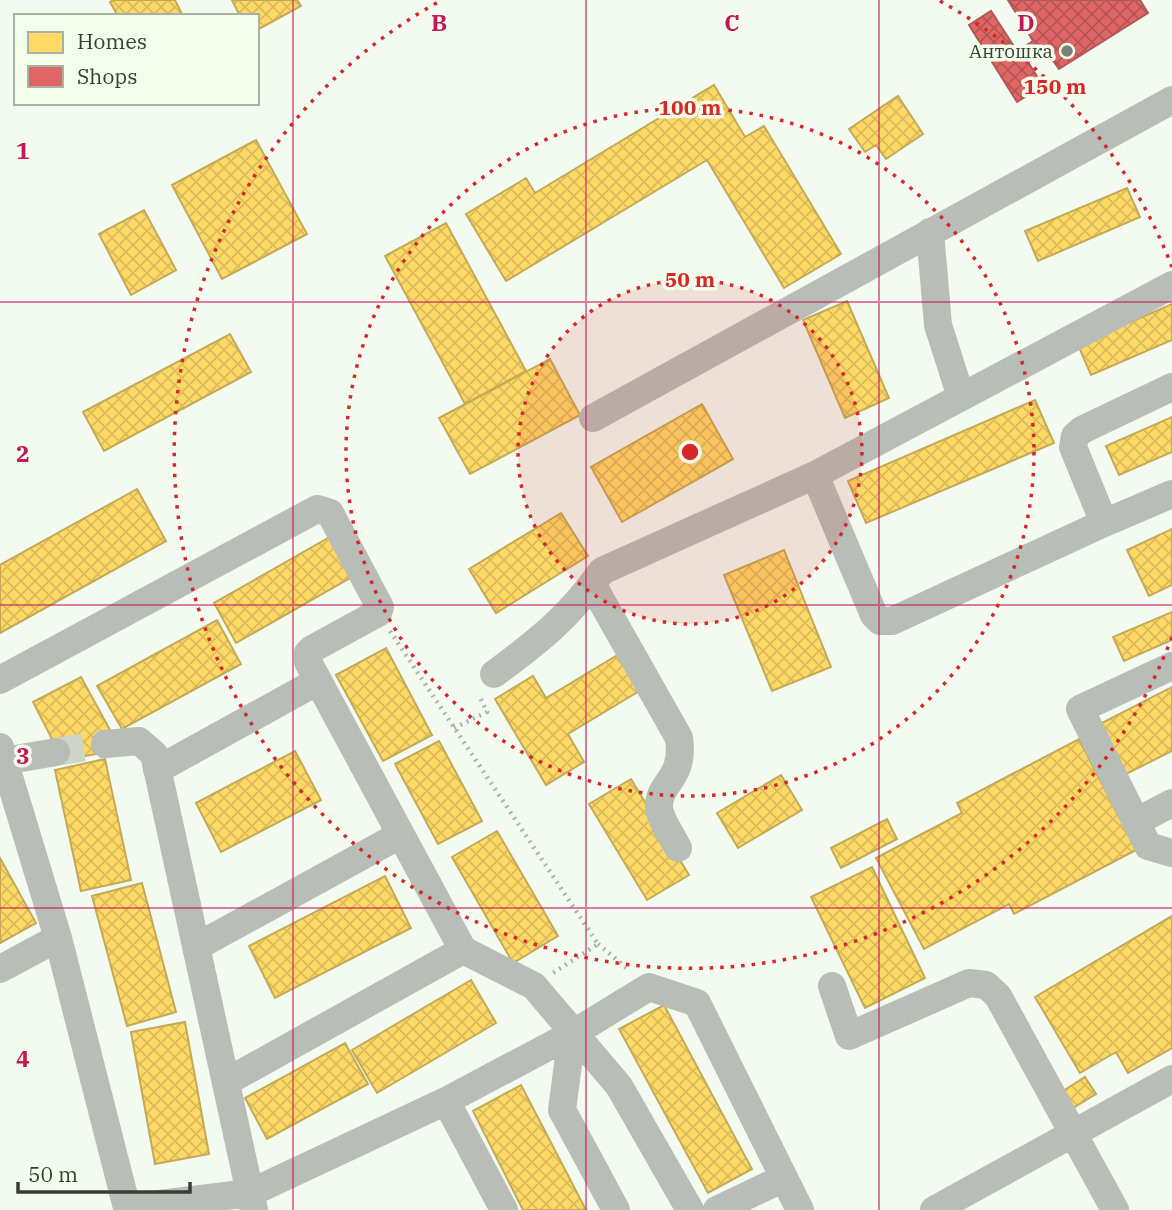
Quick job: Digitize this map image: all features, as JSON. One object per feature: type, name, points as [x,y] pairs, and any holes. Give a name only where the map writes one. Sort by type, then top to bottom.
[{"type":"street","points":[[593,418],[1172,100]]},
{"type":"street","points":[[930,232],[938,325],[961,397]]},
{"type":"street","points":[[494,674],[550,633],[602,571],[815,475],[1172,285]]},
{"type":"street","points":[[1104,523],[1073,447],[1074,436],[1172,387]]},
{"type":"street","points":[[815,475],[874,615],[880,621],[892,621],[1172,494]]},
{"type":"street","points":[[0,680],[317,509],[330,513],[380,602],[378,613],[308,653],[307,662],[463,950],[534,986],[572,1034],[619,1086],[690,1210]]},
{"type":"street","points":[[592,584],[679,738],[682,754],[677,774],[662,792],[659,808],[678,848]]},
{"type":"street","points":[[1172,666],[1080,709],[1148,846],[1172,853]]},
{"type":"street","points":[[157,770],[318,681]]},
{"type":"street","points":[[105,744],[139,741],[154,754],[252,1201]]},
{"type":"street","points":[[56,752],[2,754],[58,938],[124,1209],[252,1201],[572,1034],[649,987],[697,1003],[800,1210]]},
{"type":"street","points":[[1136,822],[1172,803]]},
{"type":"street","points":[[196,947],[400,835]]},
{"type":"street","points":[[0,969],[58,938]]},
{"type":"street","points":[[226,1082],[463,950]]},
{"type":"street","points":[[832,986],[849,1035],[969,983],[986,985],[998,996],[1115,1210]]},
{"type":"street","points":[[572,1034],[562,1110],[616,1210]]},
{"type":"street","points":[[934,1210],[1172,1079]]},
{"type":"street","points":[[446,1101],[504,1210]]},
{"type":"street","points":[[717,1210],[784,1178]]},
{"type":"path","points":[[378,613],[598,944],[649,987]]},
{"type":"path","points":[[454,728],[487,712],[474,684],[494,674]]},
{"type":"path","points":[[534,986],[598,944]]},
{"type":"building: Homes","points":[[175,0],[182,14],[117,14],[110,2]]},
{"type":"building: Homes","points":[[232,0],[297,0],[301,6],[259,29],[259,14],[239,14]]},
{"type":"building: Homes","points":[[714,85],[745,137],[764,126],[841,254],[784,288],[707,160],[506,281],[466,214],[526,178],[535,193]]},
{"type":"building: Homes","points":[[898,96],[923,134],[886,159],[876,145],[865,152],[849,129]]},
{"type":"building: Homes","points":[[256,140],[307,234],[222,279],[172,185]]},
{"type":"building: Homes","points":[[1127,188],[1140,217],[1038,261],[1025,231]]},
{"type":"building: Homes","points":[[144,210],[176,270],[131,295],[99,234]]},
{"type":"building: Homes","points":[[446,223],[526,371],[465,404],[385,256]]},
{"type":"building: Homes","points":[[847,301],[889,398],[845,418],[803,320]]},
{"type":"building: Homes","points":[[1172,304],[1172,340],[1091,375],[1078,345]]},
{"type":"building: Homes","points":[[230,334],[251,372],[104,451],[83,412]]},
{"type":"building: Homes","points":[[550,359],[580,415],[470,474],[439,418]]},
{"type":"building: Homes","points":[[1035,400],[1054,443],[866,523],[848,481]]},
{"type":"building: Homes","points":[[702,404],[733,459],[622,522],[591,467]]},
{"type":"building: Homes","points":[[1172,417],[1172,452],[1119,475],[1106,446]]},
{"type":"building: Homes","points":[[137,489],[166,541],[0,633],[0,565]]},
{"type":"building: Homes","points":[[561,513],[588,556],[496,613],[469,569]]},
{"type":"building: Homes","points":[[1172,529],[1172,585],[1149,596],[1127,550]]},
{"type":"building: Homes","points":[[335,534],[357,574],[236,643],[214,603]]},
{"type":"building: Homes","points":[[784,550],[831,667],[772,691],[724,575]]},
{"type":"building: Homes","points":[[1172,612],[1172,640],[1124,661],[1113,637]]},
{"type":"building: Homes","points":[[217,620],[241,664],[122,729],[97,686]]},
{"type":"building: Homes","points":[[386,648],[432,735],[383,761],[336,675]]},
{"type":"building: Homes","points":[[619,654],[641,690],[568,734],[584,762],[546,785],[495,699],[533,676],[546,698]]},
{"type":"building: Homes","points":[[81,677],[110,730],[107,752],[58,761],[54,743],[33,702]]},
{"type":"building: Homes","points":[[1172,687],[1172,751],[1122,776],[1096,726]]},
{"type":"building: Homes","points":[[1079,739],[1136,850],[1014,914],[1009,904],[924,949],[876,858],[962,813],[957,803]]},
{"type":"building: Homes","points":[[439,741],[482,821],[438,844],[395,764]]},
{"type":"building: Homes","points":[[295,751],[321,800],[221,852],[196,803]]},
{"type":"building: Homes","points":[[105,759],[131,880],[81,891],[55,770]]},
{"type":"building: Homes","points":[[781,775],[802,810],[738,848],[717,813]]},
{"type":"building: Homes","points":[[631,779],[689,875],[647,900],[589,804]]},
{"type":"building: Homes","points":[[887,819],[897,839],[841,868],[831,848]]},
{"type":"building: Homes","points":[[497,831],[558,936],[513,963],[452,857]]},
{"type":"building: Homes","points":[[0,858],[36,923],[0,943]]},
{"type":"building: Homes","points":[[872,867],[925,978],[865,1008],[811,897]]},
{"type":"building: Homes","points":[[385,876],[411,928],[275,998],[249,946]]},
{"type":"building: Homes","points":[[142,883],[176,1012],[127,1026],[92,896]]},
{"type":"building: Homes","points":[[1172,916],[1172,1048],[1128,1073],[1116,1052],[1080,1073],[1035,997]]},
{"type":"building: Homes","points":[[471,980],[496,1023],[377,1093],[352,1050]]},
{"type":"building: Homes","points":[[664,1005],[752,1169],[708,1193],[619,1029]]},
{"type":"building: Homes","points":[[185,1022],[209,1154],[155,1164],[131,1032]]},
{"type":"building: Homes","points":[[345,1043],[368,1084],[267,1139],[245,1098]]},
{"type":"building: Homes","points":[[1085,1077],[1096,1094],[1073,1108],[1063,1091]]},
{"type":"building: Homes","points":[[521,1085],[586,1210],[523,1210],[473,1111]]},
{"type":"building: Shops","name":"Антошка","points":[[1008,0],[1140,0],[1148,13],[1059,69],[1046,51],[1028,62],[1043,86],[1017,102],[969,25],[991,11],[1017,51],[1033,41]]},
{"type":"tunnel","points":[[56,752],[105,744]]},
{"type":"place","name":"Антошка","points":[[1067,51]]}]
